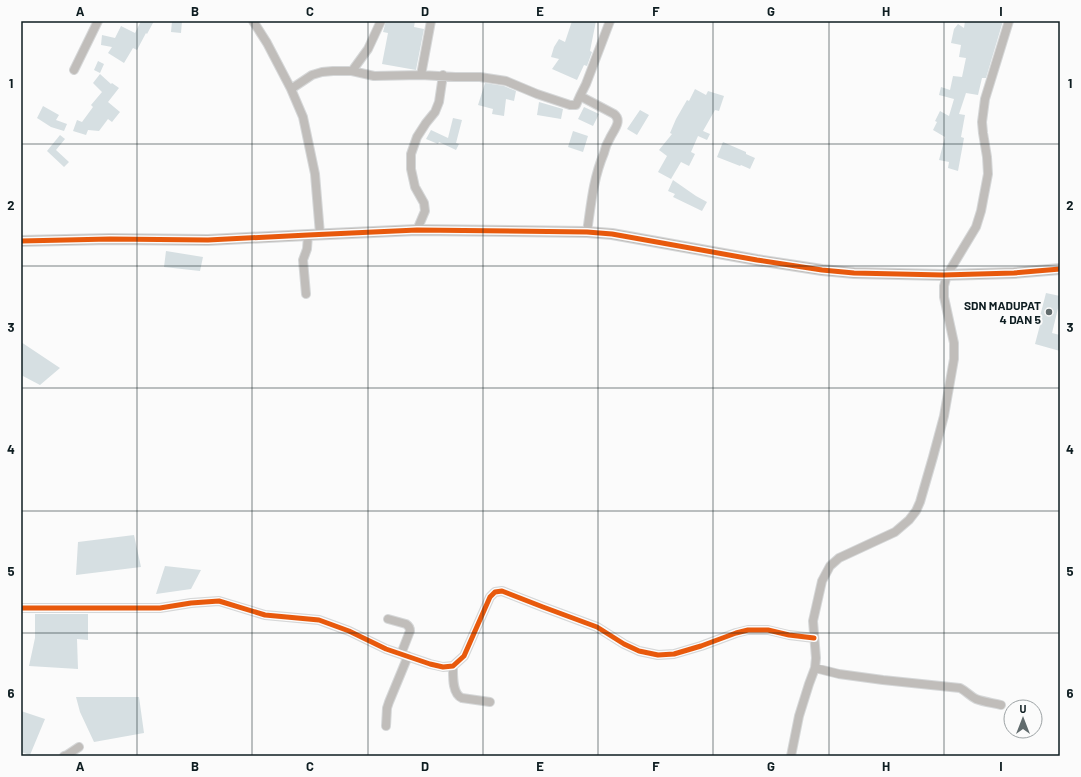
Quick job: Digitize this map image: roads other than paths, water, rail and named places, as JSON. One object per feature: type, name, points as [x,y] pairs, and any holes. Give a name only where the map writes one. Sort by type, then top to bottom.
[{"type":"street","points":[[74,70],[98,21]]},
{"type":"street","points":[[253,21],[267,43],[291,89],[303,117],[315,174],[320,234]]},
{"type":"street","points":[[352,71],[368,49],[381,21]]},
{"type":"street","points":[[421,75],[431,21]]},
{"type":"street","points":[[291,89],[312,75],[333,71],[352,71],[374,76],[480,76],[506,81],[537,94],[570,105],[576,105],[586,84],[610,21]]},
{"type":"street","points":[[792,756],[799,716],[815,668],[816,658],[813,621],[822,581],[830,566],[839,558],[895,532],[916,511],[920,502],[944,416],[954,359],[954,344],[944,297],[944,286],[947,275],[976,227],[981,211],[988,174],[982,122],[985,99],[1009,21]]},
{"type":"street","points":[[417,230],[425,211],[424,203],[415,187],[411,169],[411,154],[417,137],[435,112],[439,102],[443,75]]},
{"type":"street","points":[[580,96],[614,114],[618,120],[602,156],[592,190],[587,232]]},
{"type":"street","points":[[21,241],[110,239],[208,240],[417,230],[587,232],[612,234],[822,270],[854,273],[947,275],[1060,270]]},
{"type":"street","points":[[306,294],[303,260],[307,249],[308,235]]},
{"type":"street","points":[[21,608],[160,608],[191,603],[219,601],[265,615],[319,620],[349,631],[386,649],[443,667],[453,666],[464,656],[490,597],[495,592],[502,591],[587,622],[632,648],[658,655],[674,654],[748,630],[768,630],[789,635],[814,638]]},
{"type":"street","points":[[386,726],[387,708],[410,631],[408,625],[388,619]]},
{"type":"street","points":[[453,666],[453,681],[459,697],[490,702]]},
{"type":"street","points":[[815,668],[839,674],[960,688],[967,691],[975,698],[1001,705]]},
{"type":"street","points":[[64,756],[79,747]]},
{"type":"place","name":"SDN MADUPAT 4 DAN 5","points":[[1049,312]]}]
